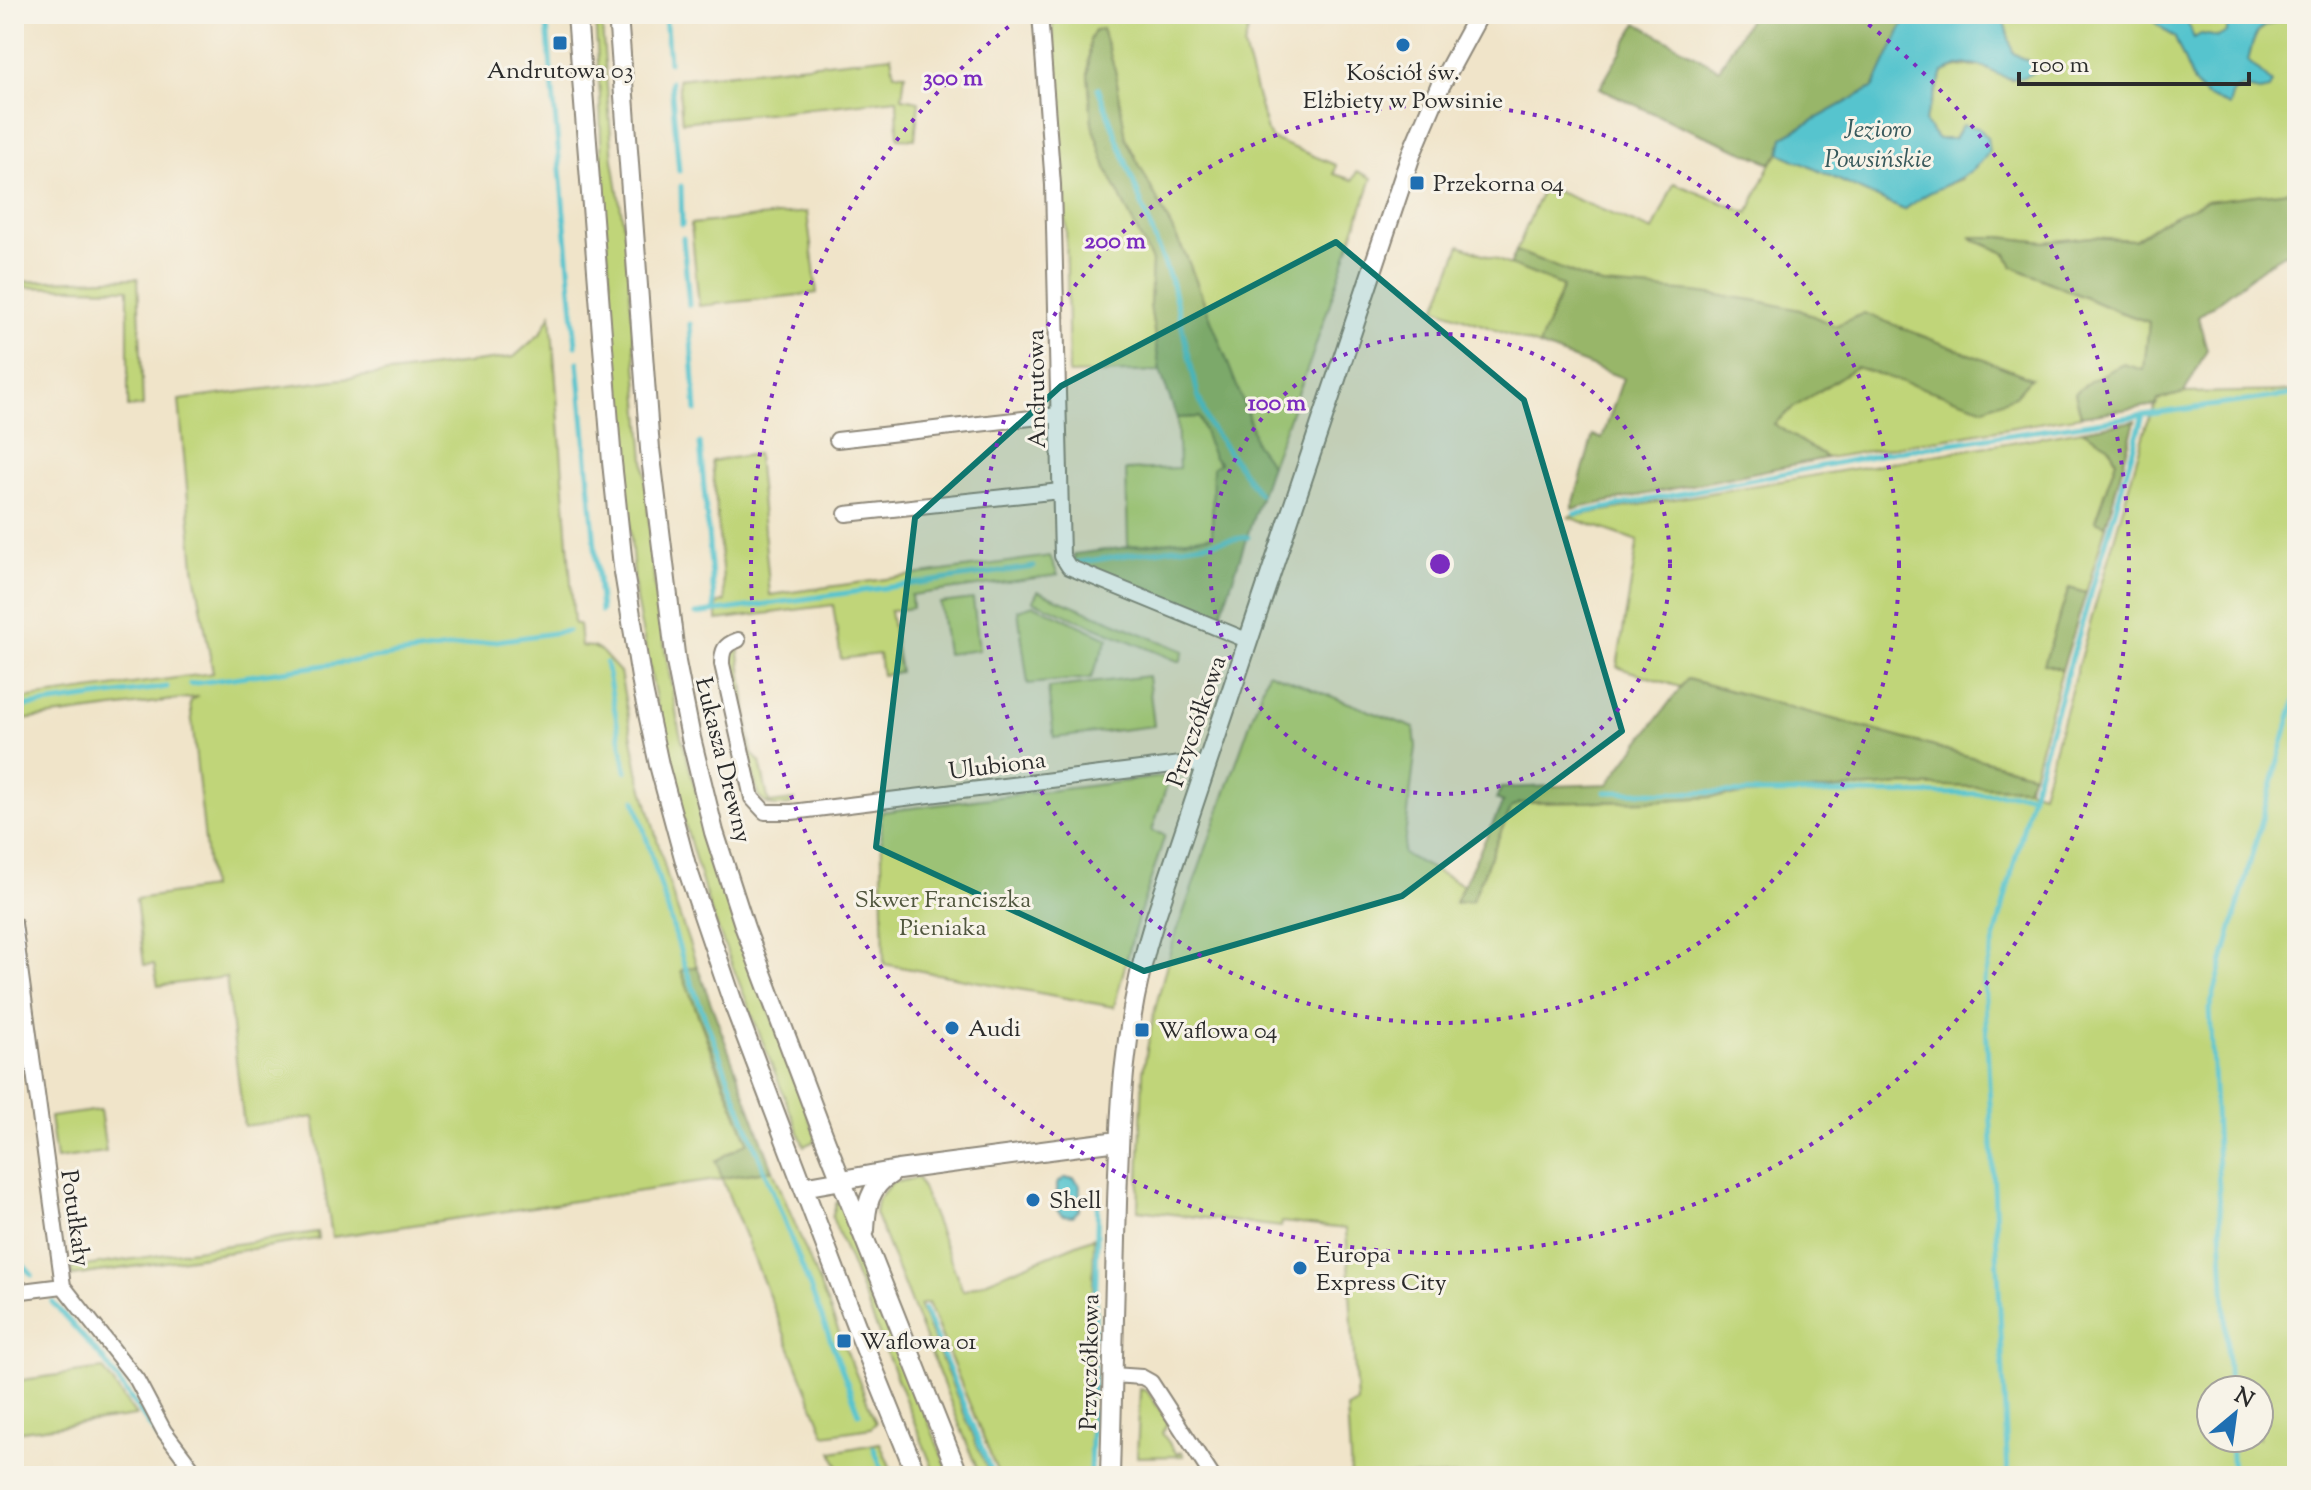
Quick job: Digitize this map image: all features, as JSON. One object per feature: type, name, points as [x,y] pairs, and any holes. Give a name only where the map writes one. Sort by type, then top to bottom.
[{"type":"main road","points":[[577,14],[623,566],[643,690],[671,814],[732,1000],[917,1476]]},
{"type":"main road","name":"Łukasza Drewny","points":[[618,14],[650,449],[676,662],[691,738],[714,832],[745,928],[959,1476]]},
{"type":"main road","name":"Przyczółkowa","points":[[1110,1476],[1118,1141],[1124,1053],[1136,986],[1154,922],[1412,152],[1440,86],[1479,14]]},
{"type":"main road","points":[[803,1187],[898,1170],[1118,1141]]},
{"type":"main road","points":[[864,1237],[870,1196],[877,1185],[898,1170]]},
{"type":"street","name":"Andrutowa","points":[[1040,14],[1053,185],[1062,556],[1069,567],[1249,641]]},
{"type":"street","points":[[837,440],[1058,415]]},
{"type":"street","points":[[846,514],[1060,491]]},
{"type":"street","name":"Ulubiona","points":[[738,640],[727,644],[722,652],[722,664],[752,798],[765,812],[792,812],[1189,763],[1207,765]]},
{"type":"street","name":"Potułkały","points":[[14,924],[63,1286],[137,1380],[164,1431],[198,1476]]},
{"type":"street","points":[[14,1292],[63,1286]]},
{"type":"street","points":[[1113,1375],[1142,1377],[1151,1382],[1212,1476]]},
{"type":"highlighted area","points":[[1336,242],[1524,400],[1622,731],[1402,896],[1144,971],[876,847],[915,518],[1061,386]]},
{"type":"green space","points":[[595,14],[601,14],[613,160],[625,234],[655,590],[679,729],[717,868],[817,1140],[804,1146],[710,909],[672,780],[636,600],[602,188]]},
{"type":"green space","points":[[1052,14],[1252,14],[1244,47],[1267,131],[1272,139],[1336,165],[1334,174],[1353,180],[1357,171],[1372,178],[1311,359],[1271,465],[1255,443],[1248,415],[1187,258],[1126,139],[1115,70],[1102,29],[1090,40],[1088,74],[1092,123],[1106,168],[1152,261],[1150,305],[1160,371],[1069,374],[1066,227]]},
{"type":"green space","points":[[1752,14],[1908,15],[1874,87],[1783,137],[1780,153],[1771,163],[1600,88],[1637,23],[1719,69]]},
{"type":"green space","points":[[2002,14],[2154,14],[2156,23],[2175,38],[2194,83],[2206,96],[2233,93],[2242,87],[2260,91],[2271,83],[2248,61],[2254,39],[2261,29],[2282,20],[2280,14],[2297,14],[2297,190],[2162,222],[2134,240],[2092,237],[2045,242],[2000,237],[1972,239],[2007,254],[2014,267],[2149,322],[2144,371],[2075,393],[2081,416],[1827,458],[1773,424],[1856,367],[1907,381],[1835,327],[1800,310],[1602,285],[1516,251],[1544,186],[1653,231],[1674,183],[1748,213],[1771,163],[1780,153],[1904,210],[1927,193],[1962,179],[1954,139],[1938,139],[1924,122],[1943,72],[1962,66],[1978,66],[2011,80],[2035,65],[2013,53]]},
{"type":"green space","points":[[2190,14],[2230,14],[2227,32],[2218,37],[2202,34],[2194,38],[2188,25]]},
{"type":"green space","points":[[1102,29],[1115,70],[1126,139],[1187,258],[1248,415],[1255,443],[1271,465],[1218,623],[1075,565],[1074,554],[1212,536],[1213,467],[1220,463],[1213,457],[1199,417],[1177,418],[1160,371],[1150,305],[1152,261],[1106,168],[1092,123],[1088,74],[1090,40],[1095,30]]},
{"type":"green space","points":[[891,56],[894,73],[905,74],[902,98],[919,101],[915,139],[898,138],[897,99],[682,122],[678,79]]},
{"type":"green space","points":[[2297,190],[2297,246],[2269,263],[2198,317],[2207,350],[2184,393],[2158,400],[2156,405],[2081,416],[2075,393],[2090,381],[2123,364],[2144,370],[2149,322],[2013,267],[2007,254],[1970,237],[2045,242],[2092,237],[2134,240],[2162,222],[2206,201]]},
{"type":"green space","points":[[807,212],[817,293],[699,306],[691,224]]},
{"type":"green space","points":[[1460,245],[1563,286],[1539,346],[1436,308]]},
{"type":"green space","points":[[1516,251],[1602,285],[1754,300],[1800,310],[1835,326],[1864,313],[2031,378],[2015,396],[1985,408],[1856,367],[1774,424],[1827,458],[1572,509],[1593,435],[1602,439],[1623,378],[1539,346],[1563,286],[1510,265]]},
{"type":"green space","points":[[138,278],[143,406],[128,407],[128,289],[14,287],[14,282]]},
{"type":"green space","points":[[551,314],[574,624],[579,624],[581,646],[602,652],[620,672],[638,771],[674,900],[697,966],[682,970],[748,1142],[716,1161],[723,1178],[773,1170],[876,1423],[871,1428],[825,1435],[722,1179],[332,1237],[314,1117],[244,1126],[226,977],[158,986],[154,964],[144,965],[136,899],[210,888],[190,702],[196,697],[14,721],[14,700],[213,673],[194,567],[179,400],[514,357],[541,333]]},
{"type":"green space","points":[[2297,391],[2297,1476],[1351,1476],[1347,1408],[1357,1403],[1346,1229],[1282,1222],[1281,1227],[1138,1210],[1143,1071],[1153,1017],[1171,948],[1268,672],[1414,728],[1416,747],[1403,854],[1463,885],[1455,902],[1472,901],[1511,807],[1519,803],[1649,801],[1902,785],[2027,788],[2042,793],[2146,426],[2158,400],[2184,393]]},
{"type":"green space","points":[[1199,417],[1213,457],[1220,464],[1213,468],[1212,536],[1128,546],[1126,470],[1179,468],[1177,418]]},
{"type":"green space","points":[[2135,421],[2106,525],[2095,521],[2116,460],[2108,445],[2082,430]]},
{"type":"green space","points":[[2082,430],[2108,445],[2116,460],[2095,521],[2106,525],[2086,593],[2069,588],[2045,663],[2062,670],[2033,774],[1688,679],[1680,687],[1617,667],[1638,541],[1568,517]]},
{"type":"green space","points":[[757,454],[770,595],[1050,556],[1058,575],[911,595],[912,608],[890,611],[900,672],[882,675],[879,654],[841,659],[833,605],[717,620],[717,604],[725,601],[712,461]]},
{"type":"green space","points":[[2069,588],[2086,593],[2062,670],[2044,664]]},
{"type":"green space","points":[[1038,591],[1184,651],[1180,662],[1033,601]]},
{"type":"green space","points":[[973,599],[979,650],[947,654],[940,603]]},
{"type":"green space","points":[[1034,605],[1108,638],[1091,678],[1028,684],[1018,610]]},
{"type":"green space","points":[[738,646],[752,754],[760,762],[769,803],[794,800],[790,805],[772,806],[758,796],[728,656]]},
{"type":"green space","points":[[1148,676],[1154,726],[1054,738],[1048,688]]},
{"type":"green space","points":[[1687,679],[2033,774],[2027,788],[1902,785],[1649,801],[1519,803],[1511,808],[1472,901],[1455,903],[1503,802],[1496,799],[1501,788],[1608,784]]},
{"type":"green space","name":"Skwer Franciszka Pieniaka","points":[[1170,776],[1152,831],[1165,835],[1114,1007],[884,964],[881,812],[1022,794],[1024,791],[1031,793]]},
{"type":"green space","points":[[697,966],[773,1170],[722,1178],[716,1161],[748,1142],[681,971]]},
{"type":"green space","points":[[100,1110],[106,1152],[56,1159],[50,1117]]},
{"type":"green space","points":[[918,1178],[963,1291],[1094,1237],[1089,1476],[999,1476],[928,1303],[919,1305],[990,1476],[980,1476],[875,1213],[877,1200],[891,1183]]},
{"type":"green space","points":[[837,1202],[842,1203],[950,1476],[936,1476],[832,1217]]},
{"type":"green space","points":[[317,1232],[318,1239],[72,1276],[71,1268]]},
{"type":"green space","points":[[103,1369],[136,1416],[14,1432],[14,1381]]},
{"type":"green space","points":[[1140,1389],[1147,1391],[1168,1422],[1162,1433],[1177,1454],[1182,1452],[1184,1456],[1137,1457]]},
{"type":"green space","points":[[880,1443],[894,1476],[842,1476],[832,1452]]},
{"type":"water","name":"Jezioro Powsińskie","points":[[1908,14],[2002,14],[2013,53],[2035,65],[2035,72],[2023,77],[2004,77],[1972,64],[1943,72],[1924,122],[1938,139],[1954,139],[1962,125],[1979,128],[1987,137],[1989,152],[1970,171],[1904,210],[1780,153],[1783,137],[1874,87]]},
{"type":"water","points":[[2154,14],[2190,14],[2188,25],[2194,38],[2201,34],[2218,37],[2227,32],[2230,14],[2280,14],[2282,20],[2266,25],[2257,33],[2248,61],[2272,83],[2269,89],[2260,91],[2242,87],[2233,93],[2229,106],[2206,96],[2194,83],[2175,38],[2156,23]]},
{"type":"water","points":[[1064,1178],[1074,1178],[1080,1185],[1079,1210],[1073,1216],[1062,1215],[1057,1210],[1057,1184]]},
{"type":"waterway","points":[[546,14],[576,345]]},
{"type":"waterway","points":[[665,15],[669,62]]},
{"type":"waterway","points":[[671,82],[679,171]]},
{"type":"waterway","points":[[1098,88],[1172,284],[1198,395],[1209,425],[1259,494]]},
{"type":"waterway","points":[[681,186],[682,225]]},
{"type":"waterway","points":[[683,238],[689,305]]},
{"type":"waterway","points":[[690,324],[696,411]]},
{"type":"waterway","points":[[578,362],[601,611]]},
{"type":"waterway","points":[[2008,1476],[1984,980],[2032,794],[2143,415],[2297,394]]},
{"type":"waterway","points":[[1575,514],[1893,452],[2143,415]]},
{"type":"waterway","points":[[700,443],[715,611]]},
{"type":"waterway","points":[[1074,563],[1248,537]]},
{"type":"waterway","points":[[696,614],[1034,567]]},
{"type":"waterway","points":[[190,684],[568,631]]},
{"type":"waterway","points":[[606,663],[626,771]]},
{"type":"waterway","points":[[14,708],[167,687]]},
{"type":"waterway","points":[[2228,1374],[2210,1008],[2297,692]]},
{"type":"waterway","points":[[1605,792],[2032,794]]},
{"type":"waterway","points":[[635,800],[684,964],[859,1413]]},
{"type":"waterway","points":[[1093,1396],[1098,1194]]},
{"type":"waterway","points":[[14,1255],[32,1275]]},
{"type":"waterway","points":[[52,1302],[103,1359],[185,1476]]},
{"type":"waterway","points":[[924,1309],[993,1476]]},
{"type":"waterway","points":[[1090,1476],[1092,1412]]},
{"type":"waterway","points":[[874,1448],[884,1476]]},
{"type":"waterway","points":[[2232,1454],[2233,1476]]},
{"type":"place","name":"Andrutowa 03","points":[[560,43]]},
{"type":"place","name":"Kościół św. Elżbiety w Powsinie","points":[[1403,45]]},
{"type":"place","name":"Przekorna 04","points":[[1417,183]]},
{"type":"place","name":"Audi","points":[[952,1028]]},
{"type":"place","name":"Waflowa 04","points":[[1142,1030]]},
{"type":"place","name":"Shell","points":[[1033,1200]]},
{"type":"place","name":"Europa Express City","points":[[1300,1268]]},
{"type":"place","name":"Waflowa 01","points":[[844,1341]]}]
